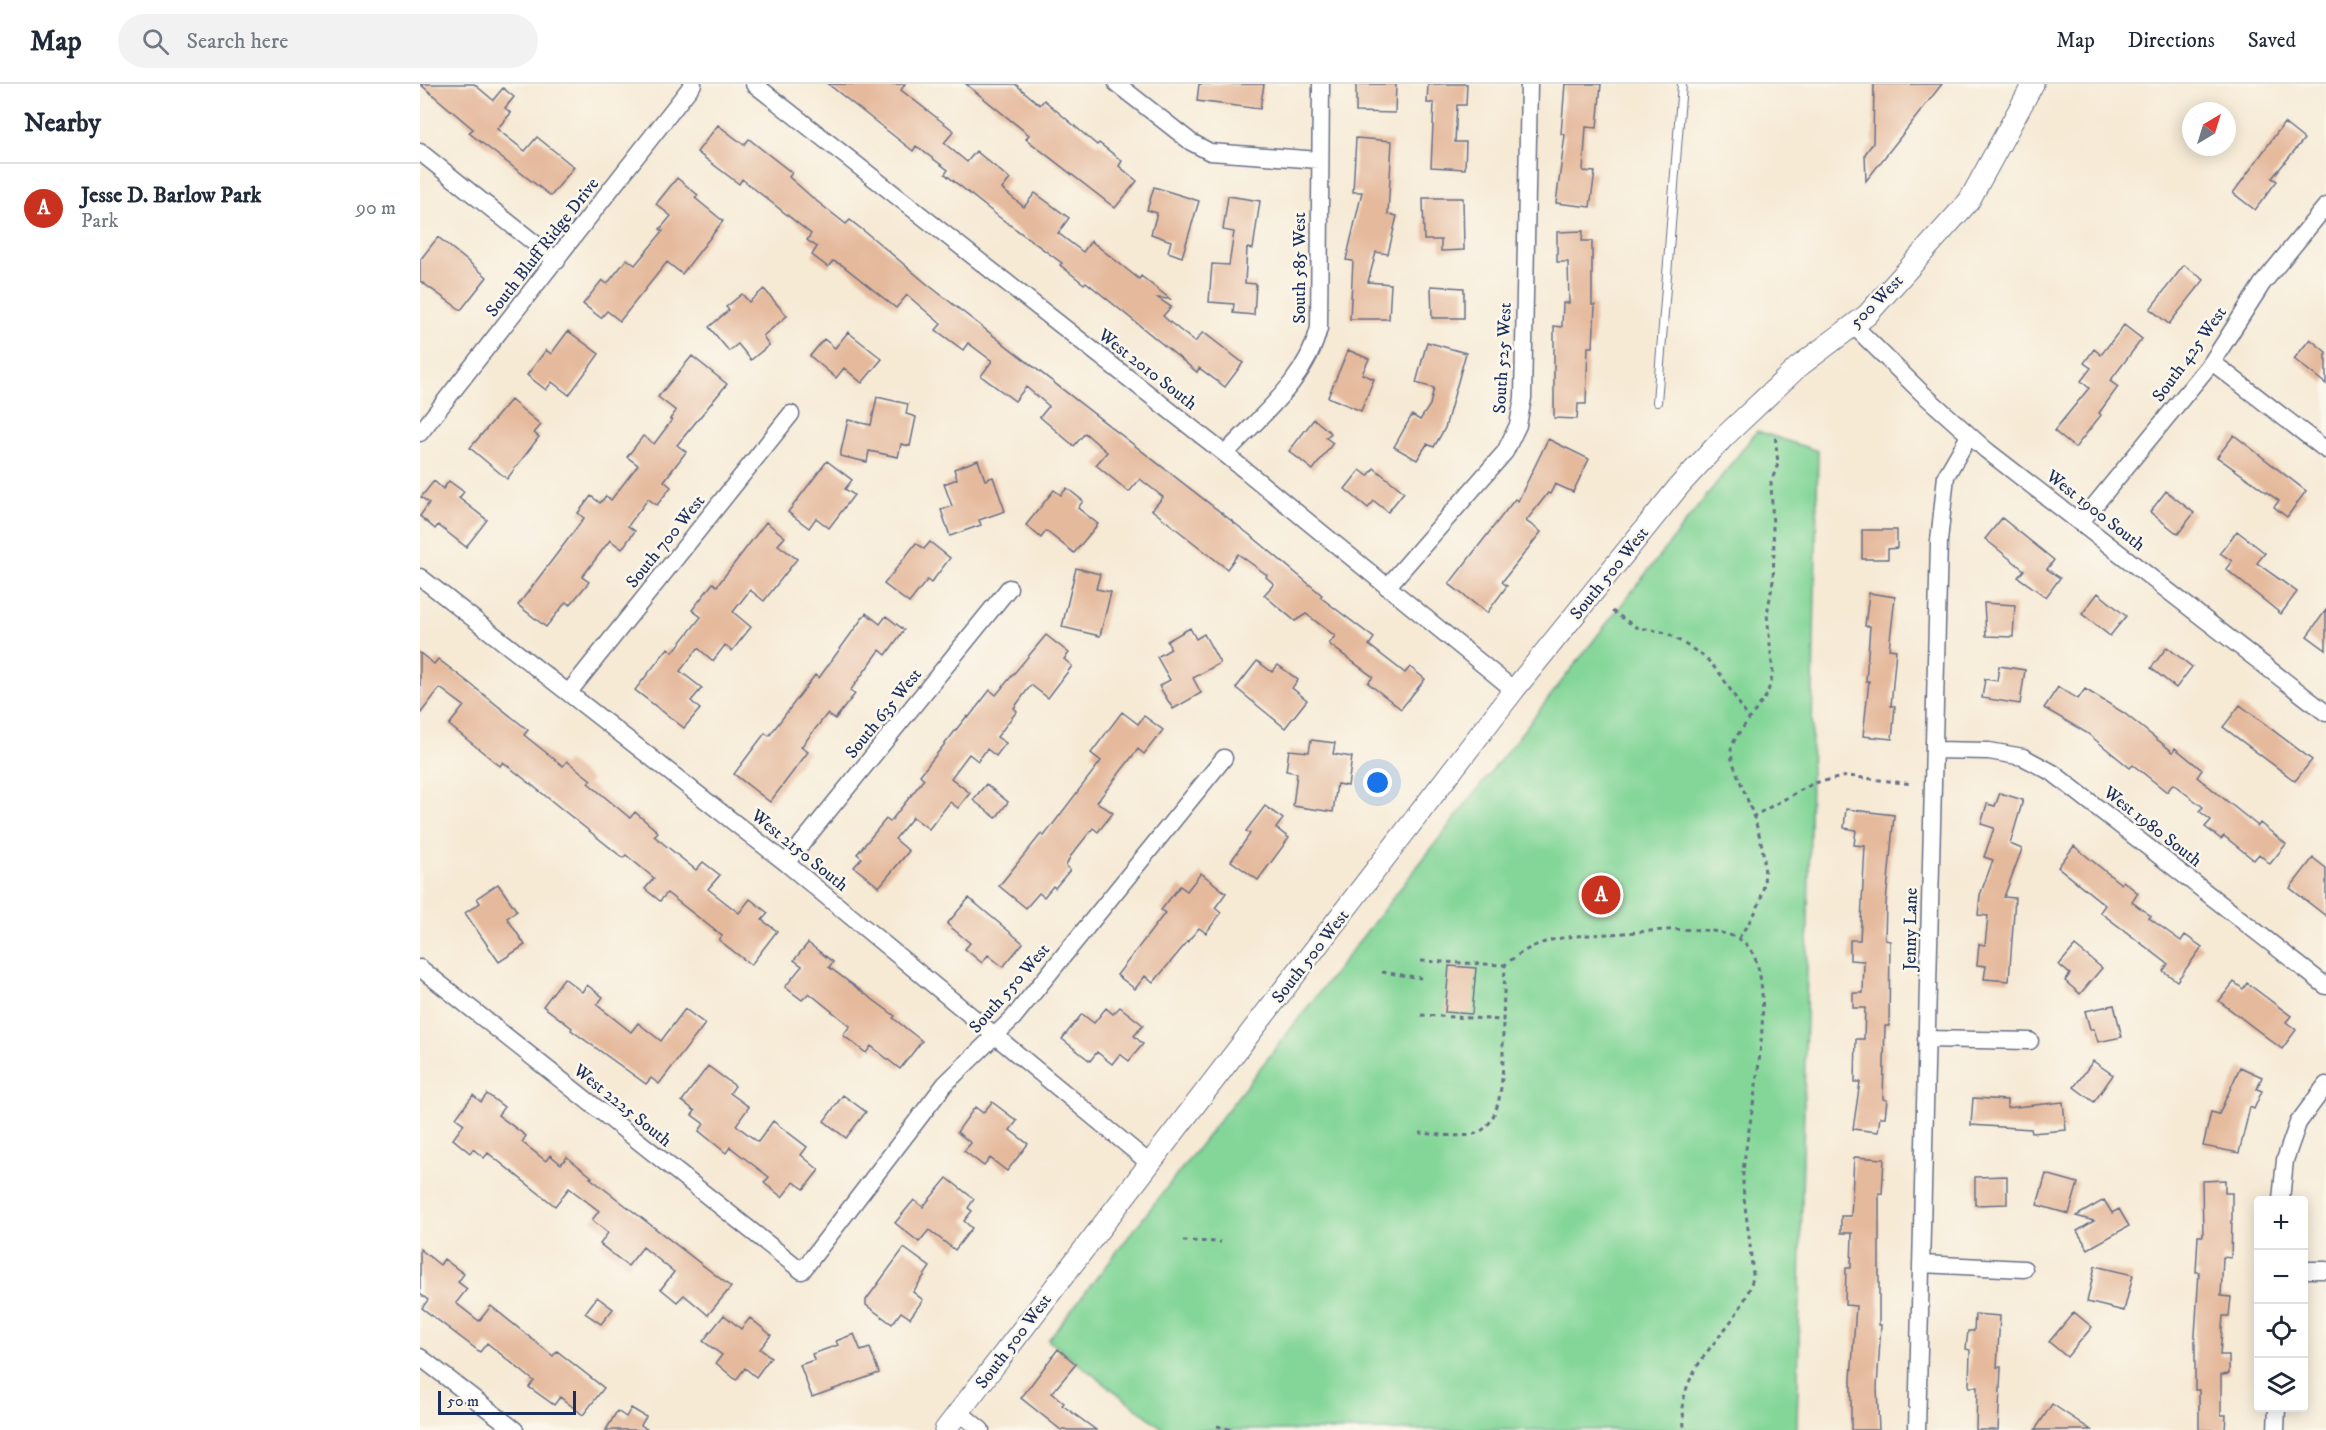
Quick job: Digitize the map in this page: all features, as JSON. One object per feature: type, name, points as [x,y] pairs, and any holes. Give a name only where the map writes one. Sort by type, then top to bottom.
[{"type":"street","name":"South Bluff Ridge Drive","points":[[420,433],[693,84]]},
{"type":"street","name":"West 2010 South","points":[[754,84],[1225,454],[1514,690]]},
{"type":"street","points":[[1117,84],[1191,142],[1210,152],[1319,160]]},
{"type":"street","name":"South 585 West","points":[[1225,454],[1304,368],[1315,347],[1319,328],[1321,84]]},
{"type":"street","name":"South 525 West","points":[[1387,586],[1505,452],[1518,424],[1523,398],[1529,84]]},
{"type":"street","name":"500 West","points":[[1680,485],[1725,436],[1798,367],[1867,315],[1969,201],[2033,84]]},
{"type":"street","points":[[420,152],[556,261]]},
{"type":"street","name":"South 425 West","points":[[2080,523],[2212,362],[2262,284],[2326,206]]},
{"type":"street","name":"West 1900 South","points":[[1853,325],[1969,436],[2326,713]]},
{"type":"street","points":[[2212,362],[2326,450]]},
{"type":"street","name":"South 700 West","points":[[569,692],[791,414]]},
{"type":"street","name":"Jenny Lane","points":[[1917,1430],[1939,540],[1946,476],[1969,436]]},
{"type":"street","name":"South 500 West","points":[[945,1430],[1148,1162],[1351,904],[1514,690],[1680,485]]},
{"type":"street","name":"West 2150 South","points":[[420,577],[786,863],[998,1035],[1052,1085],[1148,1162]]},
{"type":"street","name":"South 635 West","points":[[786,863],[1009,588]]},
{"type":"street","name":"West 1980 South","points":[[1934,750],[1989,751],[2023,757],[2053,773],[2326,986]]},
{"type":"street","name":"South 550 West","points":[[802,1271],[945,1084],[998,1035],[1224,758]]},
{"type":"street","name":"West 2225 South","points":[[420,968],[802,1271]]},
{"type":"street","points":[[1926,1039],[2030,1041]]},
{"type":"street","points":[[2281,1196],[2285,1160],[2298,1123],[2326,1085]]},
{"type":"street","points":[[1921,1264],[2024,1269]]},
{"type":"street","points":[[2308,1270],[2326,1270]]},
{"type":"street","points":[[420,1358],[515,1430]]},
{"type":"street","points":[[959,1412],[981,1430]]},
{"type":"street","points":[[2276,1430],[2277,1412]]},
{"type":"lane","points":[[1657,402],[1682,84]]},
{"type":"path","points":[[1738,938],[1756,910],[1763,886],[1765,865],[1752,817],[1731,760],[1731,748],[1767,694],[1773,674],[1767,614],[1773,581],[1771,482],[1778,464],[1775,434]]},
{"type":"path","points":[[1612,611],[1636,627],[1667,633],[1705,657],[1721,675],[1749,719]]},
{"type":"path","points":[[1752,817],[1814,783],[1848,776],[1912,784]]},
{"type":"path","points":[[1421,962],[1505,965],[1533,945],[1548,939],[1666,930],[1718,932],[1738,938],[1753,952],[1759,967],[1763,992],[1759,1070],[1748,1120],[1743,1176],[1753,1280],[1743,1302],[1695,1368],[1684,1399],[1684,1430]]},
{"type":"path","points":[[1419,1133],[1472,1135],[1493,1121],[1500,1098],[1505,965]]},
{"type":"path","points":[[1382,972],[1421,978]]},
{"type":"path","points":[[1421,1015],[1503,1020]]},
{"type":"path","points":[[1183,1241],[1221,1242]]},
{"type":"path","points":[[1217,1426],[1232,1430]]},
{"type":"green space","points":[[1757,431],[1818,451],[1797,1430],[1165,1430],[1048,1340]]},
{"type":"building","points":[[420,84],[474,84],[493,100],[503,88],[514,97],[505,108],[511,113],[497,129],[525,151],[537,137],[574,167],[551,196],[469,133],[473,129]]},
{"type":"building","points":[[828,84],[905,84],[901,90],[954,131],[944,143],[967,162],[976,151],[1010,179],[1002,189],[1024,207],[1035,193],[1069,218],[1058,233],[1083,252],[1091,241],[1139,279],[1141,276],[1170,299],[1158,298],[1171,307],[1163,316],[1171,323],[1195,342],[1203,332],[1243,363],[1225,387],[1199,368],[1197,372],[1086,282],[1084,284],[1060,265],[1062,263],[945,174],[948,170],[916,146],[913,151]]},
{"type":"building","points":[[966,84],[1015,84],[1040,105],[1044,100],[1097,145],[1099,143],[1122,161],[1119,166],[1137,181],[1115,208],[1026,139],[1029,135]]},
{"type":"building","points":[[1199,84],[1264,84],[1260,109],[1197,101]]},
{"type":"building","points":[[1356,84],[1396,84],[1395,113],[1356,112]]},
{"type":"building","points":[[1428,84],[1467,84],[1466,105],[1457,105],[1455,142],[1466,142],[1465,169],[1431,167],[1434,103],[1427,103]]},
{"type":"building","points":[[1565,84],[1601,84],[1597,128],[1586,127],[1583,171],[1595,172],[1590,207],[1556,203],[1565,135],[1561,134]]},
{"type":"building","points":[[1874,84],[1942,84],[1866,181],[1865,154],[1873,143]]},
{"type":"building","points":[[2284,123],[2304,139],[2272,178],[2277,181],[2255,210],[2233,193]]},
{"type":"building","points":[[718,125],[744,145],[749,139],[792,173],[789,177],[814,199],[846,224],[850,220],[927,284],[1255,539],[1322,595],[1320,597],[1374,638],[1369,645],[1405,673],[1410,667],[1425,679],[1401,709],[1368,683],[1373,677],[1329,644],[1335,636],[1306,614],[1295,621],[1264,595],[1274,584],[1266,577],[1267,575],[1238,554],[1227,569],[1152,510],[1163,497],[1140,479],[1129,492],[1096,465],[1107,452],[1085,433],[1074,446],[1040,417],[1049,406],[1026,387],[1015,401],[981,376],[992,361],[968,343],[963,350],[936,330],[941,324],[907,295],[896,308],[842,265],[833,261],[828,267],[812,255],[817,247],[807,240],[811,234],[742,179],[739,184],[697,152]]},
{"type":"building","points":[[1356,138],[1392,141],[1388,214],[1397,216],[1388,254],[1376,252],[1368,282],[1391,284],[1389,319],[1350,319],[1353,261],[1346,260],[1362,192],[1353,192]]},
{"type":"building","points":[[677,178],[698,195],[695,198],[723,221],[682,274],[667,262],[620,321],[607,311],[601,318],[583,304],[602,280],[607,284],[627,259],[635,265],[663,231],[660,229],[671,216],[656,204]]},
{"type":"building","points":[[1154,187],[1199,201],[1182,257],[1168,252],[1171,241],[1151,234],[1157,213],[1147,210]]},
{"type":"building","points":[[1228,196],[1260,201],[1253,249],[1247,248],[1245,283],[1256,284],[1254,315],[1233,313],[1234,304],[1209,302],[1212,264],[1229,265],[1234,232],[1223,230]]},
{"type":"building","points":[[1423,198],[1463,198],[1464,250],[1441,251],[1441,240],[1424,240]]},
{"type":"building","points":[[1583,231],[1582,241],[1592,241],[1592,305],[1595,305],[1593,347],[1588,347],[1586,404],[1578,404],[1577,419],[1554,418],[1554,326],[1562,327],[1563,303],[1569,303],[1568,262],[1557,262],[1557,232]]},
{"type":"building","points":[[438,237],[487,277],[461,310],[420,281],[420,260]]},
{"type":"building","points":[[2184,265],[2204,280],[2169,324],[2150,309]]},
{"type":"building","points":[[1431,286],[1464,288],[1464,318],[1432,318]]},
{"type":"building","points":[[764,289],[787,316],[763,336],[769,345],[751,360],[738,344],[729,351],[709,327],[729,310],[726,307],[742,294],[749,302]]},
{"type":"building","points":[[2124,325],[2142,339],[2110,381],[2118,387],[2099,413],[2101,415],[2075,448],[2054,431],[2089,388],[2081,381],[2091,368],[2084,363],[2094,349],[2101,355]]},
{"type":"building","points":[[568,331],[599,354],[569,395],[552,382],[546,390],[527,375],[546,350],[551,354]]},
{"type":"building","points":[[848,332],[882,359],[862,383],[844,368],[836,378],[810,356],[824,339],[835,348]]},
{"type":"building","points":[[2310,339],[2326,352],[2326,384],[2294,359]]},
{"type":"building","points":[[1427,342],[1466,353],[1445,428],[1434,447],[1427,444],[1417,460],[1394,447],[1412,415],[1420,420],[1430,405],[1434,388],[1416,383]]},
{"type":"building","points":[[1348,350],[1369,359],[1362,374],[1374,379],[1361,411],[1328,397]]},
{"type":"building","points":[[692,356],[727,384],[677,445],[686,452],[664,481],[671,487],[657,505],[648,499],[628,526],[635,531],[622,549],[610,540],[582,577],[589,582],[570,605],[566,602],[546,627],[518,605],[584,518],[578,513],[591,496],[600,503],[606,496],[611,500],[638,465],[627,457],[643,436],[654,444],[672,420],[670,419],[676,411],[658,397]]},
{"type":"building","points":[[877,397],[908,404],[906,414],[916,417],[910,446],[901,444],[898,457],[869,451],[867,462],[840,456],[848,420],[871,425]]},
{"type":"building","points":[[511,400],[541,425],[534,433],[539,437],[507,479],[470,448]]},
{"type":"building","points":[[1314,419],[1331,433],[1326,438],[1333,443],[1313,470],[1289,451]]},
{"type":"building","points":[[2234,435],[2306,491],[2287,517],[2274,507],[2279,501],[2217,457]]},
{"type":"building","points":[[1548,439],[1589,459],[1573,492],[1555,484],[1550,494],[1548,493],[1526,521],[1541,532],[1502,582],[1507,586],[1487,613],[1449,584],[1515,499],[1518,501]]},
{"type":"building","points":[[978,460],[985,480],[993,477],[1005,511],[979,520],[981,525],[950,536],[941,510],[952,506],[944,484],[957,479],[954,469]]},
{"type":"building","points":[[827,461],[852,480],[845,489],[854,495],[829,528],[816,518],[809,528],[788,512]]},
{"type":"building","points":[[1374,468],[1404,492],[1388,512],[1374,501],[1368,508],[1345,489],[1360,470],[1368,476]]},
{"type":"building","points":[[434,481],[443,489],[449,481],[464,492],[459,498],[487,520],[466,547],[438,525],[435,529],[420,516],[429,503],[421,497]]},
{"type":"building","points":[[1067,488],[1083,501],[1078,508],[1098,524],[1074,553],[1046,531],[1041,538],[1026,525],[1054,490],[1061,495]]},
{"type":"building","points":[[2166,491],[2194,513],[2178,534],[2150,512]]},
{"type":"building","points":[[2002,518],[2054,560],[2047,569],[2060,578],[2046,597],[2018,577],[2024,570],[1985,539]]},
{"type":"building","points":[[766,522],[785,537],[778,545],[797,559],[764,601],[750,590],[733,612],[751,627],[732,651],[725,645],[713,661],[698,648],[680,671],[702,688],[691,701],[700,709],[684,728],[635,690],[668,648],[673,652],[701,617],[692,610],[713,583],[717,586]]},
{"type":"building","points":[[1862,530],[1897,530],[1897,548],[1888,549],[1888,559],[1862,559]]},
{"type":"building","points":[[2237,531],[2265,553],[2257,563],[2297,592],[2281,614],[2226,569],[2232,561],[2220,553]]},
{"type":"building","points":[[930,542],[950,558],[931,583],[927,580],[909,603],[884,584],[916,543],[924,549]]},
{"type":"building","points":[[1076,568],[1100,574],[1096,589],[1111,592],[1100,636],[1062,627]]},
{"type":"building","points":[[1869,593],[1895,597],[1889,649],[1896,650],[1891,706],[1895,706],[1892,739],[1863,736],[1869,681],[1866,681],[1870,626],[1865,626]]},
{"type":"building","points":[[2098,593],[2126,616],[2110,636],[2082,614]]},
{"type":"building","points":[[1984,603],[2015,605],[2013,637],[1986,636]]},
{"type":"building","points":[[2326,610],[2326,650],[2307,636]]},
{"type":"building","points":[[866,613],[880,624],[886,616],[904,630],[886,655],[880,650],[850,691],[855,694],[835,719],[827,714],[801,747],[808,752],[770,802],[734,774],[765,733],[769,736],[815,675],[819,678]]},
{"type":"building","points":[[1190,628],[1196,639],[1204,634],[1220,663],[1193,678],[1201,693],[1173,709],[1159,686],[1170,680],[1157,657],[1171,649],[1167,641]]},
{"type":"building","points":[[1046,635],[1069,653],[1064,659],[1072,666],[1048,698],[1031,685],[1014,708],[1017,711],[997,737],[1006,743],[996,756],[987,749],[978,761],[969,754],[951,778],[970,793],[958,808],[950,802],[929,829],[913,817],[895,839],[909,851],[879,887],[854,867],[862,858],[857,854],[886,819],[890,822],[924,779],[920,775],[967,716],[969,717],[990,690],[996,695]]},
{"type":"building","points":[[2167,647],[2192,667],[2176,688],[2151,668]]},
{"type":"building","points":[[420,653],[434,664],[438,659],[468,682],[528,730],[524,735],[563,766],[567,761],[591,780],[588,783],[630,818],[635,812],[658,832],[654,836],[696,870],[703,862],[720,875],[708,889],[739,913],[750,899],[768,913],[762,920],[777,931],[751,965],[719,940],[722,936],[667,893],[660,901],[645,889],[654,878],[626,855],[623,858],[503,762],[500,766],[449,725],[464,706],[440,688],[420,714]]},
{"type":"building","points":[[1257,661],[1272,672],[1278,665],[1298,680],[1292,688],[1307,700],[1285,728],[1236,688]]},
{"type":"building","points":[[1999,666],[2025,670],[2020,704],[1982,698],[1985,679],[1997,681]]},
{"type":"building","points":[[2058,687],[2078,699],[2085,689],[2124,713],[2173,752],[2175,748],[2202,770],[2197,777],[2258,826],[2260,823],[2286,844],[2270,864],[2259,854],[2254,860],[2224,836],[2221,839],[2205,827],[2211,820],[2199,811],[2203,807],[2173,784],[2167,792],[2133,765],[2130,768],[2087,733],[2044,708]]},
{"type":"building","points":[[2240,705],[2312,760],[2295,781],[2223,727]]},
{"type":"building","points":[[1122,712],[1138,724],[1144,716],[1163,730],[1144,754],[1138,749],[1097,802],[1113,813],[1098,832],[1093,828],[1070,857],[1066,866],[1070,870],[1055,888],[1053,886],[1044,897],[1039,893],[1026,908],[999,886],[1041,834],[1044,836],[1101,761],[1091,753]]},
{"type":"building","points":[[1311,740],[1335,743],[1333,754],[1352,757],[1348,786],[1337,784],[1333,812],[1293,806],[1297,773],[1286,771],[1289,750],[1309,752]]},
{"type":"building","points":[[986,784],[1008,802],[996,818],[973,800]]},
{"type":"building","points":[[2000,793],[2023,800],[2010,844],[2022,849],[2004,897],[2015,898],[2009,981],[1984,979],[1986,966],[1977,965],[1979,944],[1985,945],[1988,916],[1978,915],[1980,895],[1993,860],[1984,857],[1994,828],[1981,824],[1987,804],[1995,806]]},
{"type":"building","points":[[1265,806],[1283,819],[1276,828],[1289,838],[1258,880],[1231,861],[1250,834],[1246,831]]},
{"type":"building","points":[[1846,809],[1894,815],[1885,940],[1890,941],[1889,1026],[1885,1026],[1883,1099],[1887,1100],[1885,1117],[1880,1117],[1878,1132],[1853,1129],[1860,1082],[1855,1082],[1856,1039],[1864,1039],[1865,1008],[1853,1008],[1853,993],[1863,993],[1864,961],[1850,960],[1850,940],[1860,940],[1865,846],[1854,845],[1856,830],[1844,828]]},
{"type":"building","points":[[2074,846],[2121,884],[2123,881],[2138,893],[2132,902],[2151,916],[2149,918],[2181,941],[2185,935],[2202,947],[2177,981],[2163,971],[2168,964],[2100,912],[2105,905],[2058,867]]},
{"type":"building","points":[[2313,858],[2326,868],[2326,916],[2290,888]]},
{"type":"building","points":[[1201,873],[1226,893],[1215,908],[1221,913],[1206,933],[1199,928],[1153,983],[1145,976],[1135,989],[1117,975],[1165,913],[1161,910],[1180,886],[1187,891]]},
{"type":"building","points":[[498,884],[517,911],[507,918],[525,945],[499,962],[465,913],[480,903],[477,898]]},
{"type":"building","points":[[969,898],[1023,943],[1003,967],[988,955],[982,963],[965,949],[970,943],[947,924]]},
{"type":"building","points":[[808,943],[833,962],[829,967],[895,1016],[893,1018],[922,1041],[900,1069],[871,1046],[866,1053],[843,1035],[850,1026],[809,993],[802,1000],[785,987],[802,966],[794,960]]},
{"type":"building","points":[[2075,946],[2102,968],[2080,994],[2065,981],[2070,974],[2059,965]]},
{"type":"building","points":[[1449,966],[1476,968],[1472,1014],[1445,1012]]},
{"type":"building","points":[[564,978],[582,992],[587,985],[603,997],[597,1005],[631,1032],[638,1023],[661,1041],[685,1009],[705,1024],[659,1084],[651,1078],[646,1084],[571,1030],[572,1028],[543,1006]]},
{"type":"building","points":[[2234,982],[2243,989],[2247,983],[2291,1016],[2286,1022],[2296,1030],[2282,1049],[2219,1001]]},
{"type":"building","points":[[2114,1005],[2122,1037],[2098,1042],[2094,1029],[2090,1029],[2085,1011]]},
{"type":"building","points":[[1120,1007],[1143,1025],[1134,1036],[1143,1044],[1129,1061],[1120,1054],[1112,1064],[1097,1052],[1090,1061],[1062,1039],[1082,1014],[1094,1023],[1106,1008],[1113,1014]]},
{"type":"building","points":[[2093,1061],[2113,1075],[2094,1102],[2074,1087]]},
{"type":"building","points":[[708,1066],[735,1086],[730,1093],[749,1107],[736,1125],[758,1142],[773,1121],[807,1147],[801,1155],[819,1170],[804,1189],[794,1182],[782,1197],[764,1183],[769,1177],[730,1147],[726,1153],[699,1131],[704,1124],[692,1115],[695,1111],[682,1101]]},
{"type":"building","points":[[2240,1067],[2262,1077],[2257,1089],[2262,1091],[2254,1109],[2250,1107],[2239,1153],[2203,1146],[2211,1112],[2219,1114]]},
{"type":"building","points":[[487,1094],[504,1107],[498,1115],[526,1136],[522,1142],[546,1161],[550,1155],[561,1164],[567,1157],[592,1177],[590,1178],[731,1287],[708,1315],[684,1295],[677,1302],[661,1289],[674,1272],[643,1247],[628,1266],[600,1244],[608,1233],[592,1220],[599,1211],[569,1188],[555,1206],[488,1153],[484,1158],[473,1149],[470,1153],[453,1139],[464,1124],[456,1118],[473,1095],[481,1102]]},
{"type":"building","points":[[843,1095],[866,1112],[846,1138],[824,1121]]},
{"type":"building","points":[[1973,1098],[2007,1100],[2007,1108],[2063,1102],[2066,1130],[2032,1133],[2031,1129],[1971,1125]]},
{"type":"building","points":[[992,1102],[1017,1121],[1010,1130],[1028,1144],[1007,1171],[990,1158],[984,1166],[964,1151],[971,1143],[957,1132],[975,1107],[983,1113]]},
{"type":"building","points":[[1854,1157],[1884,1159],[1882,1194],[1879,1193],[1879,1325],[1881,1325],[1877,1388],[1879,1430],[1851,1430],[1851,1379],[1856,1306],[1845,1305],[1846,1268],[1851,1268],[1852,1233],[1841,1233],[1841,1216],[1851,1216]]},
{"type":"building","points":[[2046,1174],[2078,1183],[2069,1214],[2037,1205]]},
{"type":"building","points":[[2007,1176],[2007,1204],[1975,1205],[1975,1177]]},
{"type":"building","points":[[947,1178],[974,1199],[968,1208],[972,1211],[964,1221],[972,1228],[955,1250],[929,1230],[919,1242],[895,1223],[914,1200],[923,1207]]},
{"type":"building","points":[[2225,1180],[2225,1193],[2232,1193],[2232,1218],[2231,1258],[2223,1257],[2221,1296],[2231,1297],[2229,1316],[2223,1316],[2220,1355],[2229,1355],[2229,1374],[2221,1375],[2221,1415],[2226,1415],[2225,1430],[2199,1430],[2199,1390],[2195,1390],[2195,1335],[2199,1272],[2196,1272],[2198,1236],[2203,1236],[2202,1181]]},
{"type":"building","points":[[2104,1200],[2112,1213],[2119,1209],[2129,1226],[2088,1249],[2077,1231],[2094,1221],[2076,1216]]},
{"type":"building","points":[[904,1248],[930,1267],[913,1292],[923,1300],[910,1318],[901,1312],[892,1324],[866,1305],[866,1300]]},
{"type":"building","points":[[420,1249],[440,1265],[444,1259],[464,1274],[458,1282],[467,1289],[456,1303],[479,1321],[491,1306],[553,1356],[557,1351],[604,1388],[583,1415],[560,1397],[554,1405],[529,1387],[534,1381],[487,1343],[480,1352],[422,1308],[428,1300],[420,1294]]},
{"type":"building","points":[[2095,1266],[2133,1275],[2124,1311],[2087,1302]]},
{"type":"building","points":[[597,1297],[613,1309],[601,1324],[585,1313]]},
{"type":"building","points":[[2074,1312],[2092,1327],[2067,1357],[2049,1342]]},
{"type":"building","points":[[1975,1314],[2000,1316],[1997,1367],[2001,1367],[1998,1430],[1976,1430],[1977,1387],[1969,1387],[1970,1350],[1966,1349],[1968,1331],[1974,1331]]},
{"type":"building","points":[[724,1315],[741,1329],[750,1318],[771,1335],[760,1349],[771,1357],[756,1377],[745,1368],[736,1380],[716,1363],[722,1355],[703,1341]]},
{"type":"building","points":[[854,1334],[861,1351],[870,1348],[879,1373],[812,1397],[800,1365],[814,1360],[812,1354],[838,1345],[836,1341]]},
{"type":"building","points":[[1058,1349],[1076,1364],[1052,1393],[1064,1403],[1062,1405],[1096,1430],[1061,1430],[1021,1398]]},
{"type":"building","points":[[2052,1404],[2091,1430],[2035,1430]]},
{"type":"building","points":[[631,1408],[646,1417],[641,1425],[648,1430],[606,1430],[617,1411],[626,1417]]},
{"type":"place","name":"Jesse D. Barlow Park","points":[[1601,895]]}]
